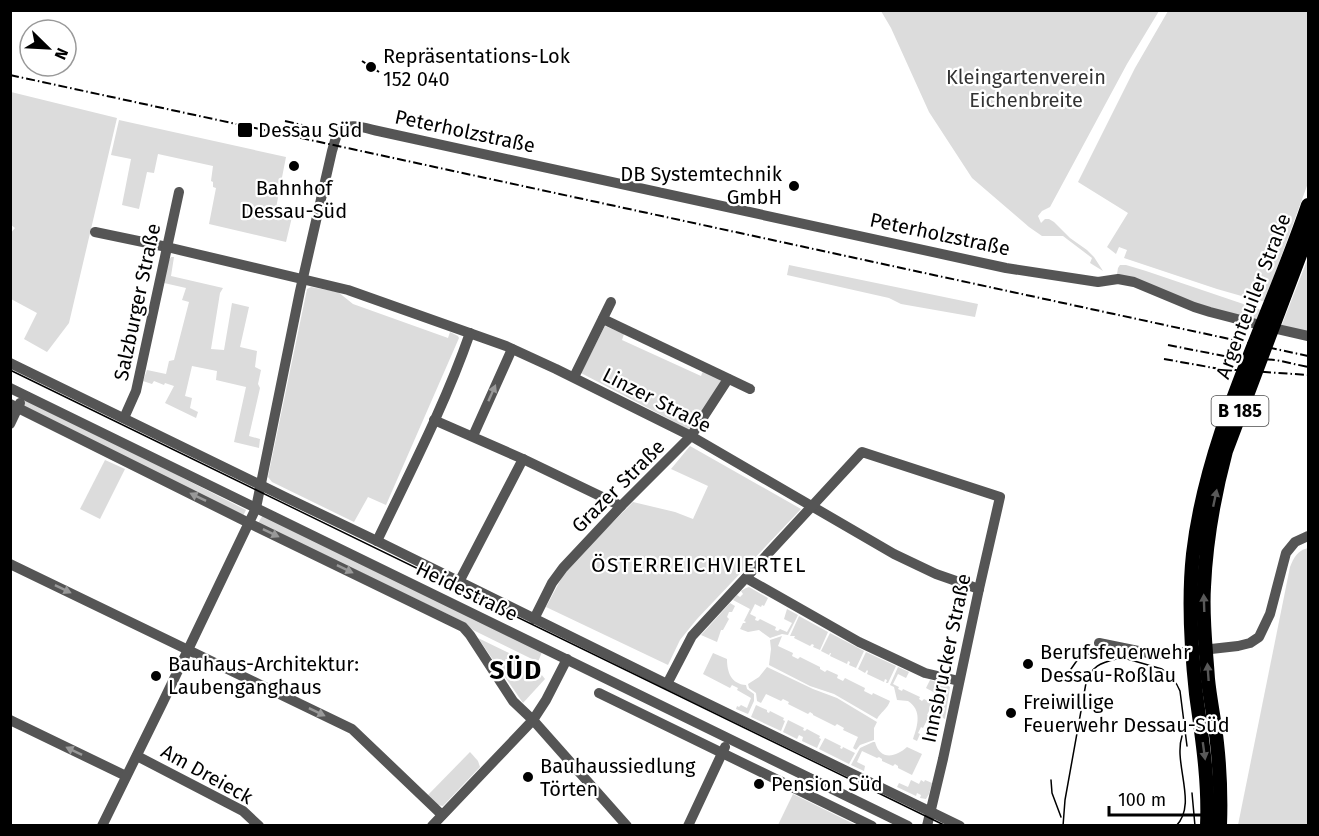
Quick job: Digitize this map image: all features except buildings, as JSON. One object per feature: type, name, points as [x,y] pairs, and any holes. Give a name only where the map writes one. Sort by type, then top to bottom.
[{"type":"main road","name":"Argenteuiler Straße","points":[[1290,270],[1308,205]]},
{"type":"main road","name":"Argenteuiler Straße","points":[[1207,825],[1207,776],[1199,650],[1191,583],[1200,555],[1201,503],[1215,452],[1290,270],[1308,234]]},
{"type":"main road","name":"Argenteuiler Straße","points":[[1199,650],[1209,681],[1217,744],[1220,825]]},
{"type":"street","name":"Peterholzstraße","points":[[102,825],[256,508],[303,278],[336,139],[340,130],[344,128],[351,126],[378,131],[1006,268],[1098,282],[1118,279],[1134,282],[1194,307],[1308,336]]},
{"type":"street","name":"Salzburger Straße","points":[[124,418],[136,391],[179,192]]},
{"type":"street","name":"Linzer Straße","points":[[95,232],[348,290],[512,349],[574,377],[691,436],[894,554],[936,574],[979,589]]},
{"type":"street","points":[[574,377],[611,302]]},
{"type":"street","points":[[603,319],[750,389]]},
{"type":"street","points":[[377,541],[416,461],[470,333]]},
{"type":"street","points":[[473,436],[512,349]]},
{"type":"street","name":"Heidestraße","points":[[10,363],[960,825]]},
{"type":"street","name":"Grazer Straße","points":[[534,619],[552,583],[563,568],[691,436],[728,379]]},
{"type":"street","name":"Heidestraße","points":[[10,388],[909,825]]},
{"type":"street","points":[[10,424],[14,406],[24,395]]},
{"type":"street","name":"Heidestraße","points":[[14,406],[458,624],[470,635],[513,701],[533,720]]},
{"type":"street","points":[[434,420],[621,506]]},
{"type":"street","name":"Innsbrucker Straße","points":[[812,507],[862,452],[1000,497],[944,759],[927,825]]},
{"type":"street","name":"Heidestraße","points":[[459,582],[523,459]]},
{"type":"street","points":[[667,684],[693,636],[812,507]]},
{"type":"street","points":[[1099,643],[1153,654],[1250,643],[1259,637],[1270,614],[1286,553],[1295,542],[1308,536]]},
{"type":"street","points":[[10,564],[352,729],[442,815]]},
{"type":"street","points":[[746,578],[859,642],[925,673],[959,681]]},
{"type":"street","points":[[432,825],[533,720],[567,659]]},
{"type":"street","points":[[599,693],[872,825]]},
{"type":"street","points":[[10,720],[126,776]]},
{"type":"street","points":[[533,720],[627,825]]},
{"type":"street","points":[[688,825],[729,739]]},
{"type":"street","name":"Am Dreieck","points":[[137,756],[243,811],[259,825]]},
{"type":"green space","name":"Kleingartenverein Eichenbreite","points":[[881,11],[1159,11],[1127,64],[1050,207],[1038,216],[1041,223],[1045,219],[1054,222],[1094,257],[1103,271],[1090,263],[1092,258],[1063,236],[1042,236],[1029,227],[972,178],[929,112]]},
{"type":"green space","points":[[1168,11],[1308,11],[1308,183],[1265,301],[1217,289],[1124,258],[1127,250],[1119,247],[1116,254],[1107,247],[1128,213],[1078,182],[1135,68]]},
{"type":"green space","points":[[11,92],[117,118],[69,323],[47,352],[24,339],[37,313],[11,299],[10,234],[15,228],[10,224]]},
{"type":"green space","points":[[119,120],[286,157],[275,213],[292,217],[286,242],[209,224],[216,188],[213,187],[211,181],[213,166],[158,154],[154,173],[147,172],[139,209],[122,205],[131,159],[111,155]]},
{"type":"green space","points":[[171,257],[174,257],[171,276],[223,288],[220,293],[211,349],[224,350],[232,303],[249,307],[240,347],[257,351],[255,367],[261,370],[258,384],[260,388],[249,436],[260,439],[259,448],[234,442],[246,387],[216,380],[217,371],[192,366],[185,396],[192,398],[190,408],[198,412],[196,418],[165,403],[174,386],[143,381],[147,370],[166,374],[169,361],[174,360],[189,302],[182,300],[186,288],[164,283]]},
{"type":"green space","points":[[1308,258],[1308,332],[1281,327]]},
{"type":"green space","points":[[789,265],[978,304],[975,317],[901,304],[889,298],[787,275]]},
{"type":"green space","points":[[1120,265],[1146,271],[1261,310],[1256,321],[1208,308],[1117,274]]},
{"type":"green space","points":[[311,287],[338,292],[353,304],[448,338],[450,332],[459,338],[386,505],[368,497],[354,522],[272,482],[268,477],[307,289]]},
{"type":"green space","points":[[605,326],[624,334],[622,340],[701,376],[703,371],[721,381],[692,427],[688,429],[581,373]]},
{"type":"green space","points":[[25,398],[246,510],[243,516],[22,406]]},
{"type":"green space","points":[[690,446],[801,509],[697,619],[680,640],[668,665],[546,607],[567,568],[633,502],[675,512],[693,519],[708,486],[671,469]]},
{"type":"green space","points":[[105,460],[125,469],[100,519],[80,509]]},
{"type":"green space","points":[[263,515],[542,652],[538,662],[473,630],[462,621],[258,523]]},
{"type":"green space","points":[[1308,548],[1308,825],[1238,825],[1290,567],[1296,555]]},
{"type":"green space","points":[[749,587],[768,598],[764,606],[755,604],[750,614],[756,617],[755,620],[760,619],[776,627],[775,630],[780,629],[787,632],[792,623],[784,619],[787,609],[798,615],[788,635],[782,634],[770,638],[759,630],[748,632],[740,629],[746,622],[744,621],[750,609],[733,600],[737,595],[740,597],[743,594],[741,591]]},
{"type":"green space","points":[[730,603],[735,606],[732,612],[729,612],[727,617],[729,619],[721,630],[717,642],[701,635]]},
{"type":"green space","points":[[799,616],[828,632],[820,650],[812,644],[810,646],[794,638],[795,636],[790,636]]},
{"type":"green space","points":[[830,633],[864,651],[856,668],[849,665],[848,661],[847,664],[830,656],[831,653],[829,655],[821,651]]},
{"type":"green space","points":[[782,636],[778,646],[793,653],[792,656],[798,659],[800,657],[825,672],[827,670],[838,675],[837,678],[843,681],[845,678],[865,688],[864,691],[890,701],[888,706],[877,719],[834,694],[810,686],[769,665],[770,640]]},
{"type":"green space","points":[[478,638],[534,665],[545,679],[523,703]]},
{"type":"green space","points":[[866,652],[896,666],[888,683],[885,679],[884,682],[867,674],[867,670],[865,673],[858,669]]},
{"type":"green space","points":[[713,653],[727,659],[733,680],[746,685],[747,689],[754,694],[754,701],[748,714],[736,709],[741,705],[747,708],[751,698],[732,685],[730,688],[703,674]]},
{"type":"green space","points":[[767,667],[837,698],[877,722],[874,728],[874,740],[860,745],[856,750],[853,748],[858,737],[843,730],[844,728],[837,724],[835,726],[810,712],[808,714],[788,704],[789,702],[783,699],[781,701],[766,694],[761,703],[757,701],[756,693],[749,688],[748,684],[759,677]]},
{"type":"green space","points":[[898,667],[909,672],[906,678],[898,674],[893,684],[902,691],[903,689],[920,697],[922,701],[924,699],[930,702],[935,693],[926,688],[930,680],[950,687],[945,719],[941,717],[945,708],[935,704],[918,733],[920,734],[917,741],[913,739],[917,713],[908,701],[897,700],[894,687],[890,685]]},
{"type":"green space","points":[[756,705],[784,718],[781,731],[751,717]]},
{"type":"green space","points":[[788,720],[804,728],[805,731],[807,729],[820,736],[817,748],[802,741],[803,737],[799,735],[797,739],[783,732]]},
{"type":"green space","points":[[825,738],[841,746],[842,749],[843,747],[855,753],[849,764],[819,749]]},
{"type":"green space","points":[[873,742],[884,755],[893,755],[907,747],[922,754],[912,775],[895,764],[893,766],[879,757],[862,751],[857,762],[865,766],[864,771],[851,765],[860,748]]},
{"type":"green space","points":[[470,752],[480,767],[443,806],[437,805],[427,796]]},
{"type":"green space","points":[[911,780],[919,784],[921,780],[932,783],[926,799],[920,798],[921,795],[917,793],[916,796],[897,787],[899,783],[908,787]]},
{"type":"green space","points":[[793,794],[856,825],[778,825]]},
{"type":"tram line","points":[[10,370],[946,826]]},
{"type":"tram line","points":[[1068,681],[1071,669],[1078,659],[1093,652],[1103,652],[1162,669],[1173,678],[1180,691],[1187,746]]},
{"type":"tram line","points":[[1063,826],[1065,800],[1086,683],[1097,666],[1116,659]]},
{"type":"tram line","points":[[1176,826],[1185,807],[1180,759],[1182,736]]},
{"type":"tram line","points":[[1051,780],[1052,793],[1061,817]]},
{"type":"tram line","points":[[1192,793],[1195,826]]},
{"type":"tram line","points":[[1107,826],[1121,826]]},
{"type":"railway","points":[[362,61],[379,72]]},
{"type":"railway","points":[[10,75],[1308,356]]},
{"type":"railway","points":[[285,121],[306,126]]},
{"type":"railway","points":[[1168,345],[1224,356],[1276,360],[1308,367]]},
{"type":"railway","points":[[1164,359],[1220,369],[1308,375]]},
{"type":"place","name":"Repräsentations-Lok 152 040","points":[[371,67]]},
{"type":"place","name":"Dessau Süd","points":[[245,130]]},
{"type":"place","name":"Bahnhof Dessau-Süd","points":[[294,166]]},
{"type":"place","name":"DB Systemtechnik GmbH","points":[[794,186]]},
{"type":"place","name":"Berufsfeuerwehr Dessau-Roßlau","points":[[1028,664]]},
{"type":"place","name":"Bauhaus-Architektur: Laubenganghaus","points":[[156,676]]},
{"type":"place","name":"Freiwillige Feuerwehr Dessau-Süd","points":[[1011,713]]},
{"type":"place","name":"Bauhaussiedlung Törten","points":[[528,777]]},
{"type":"place","name":"Pension Süd","points":[[759,784]]},
{"type":"district","name":"ÖSTERREICHVIERTEL","points":[[699,565]]},
{"type":"district","name":"SÜD","points":[[516,670]]}]
